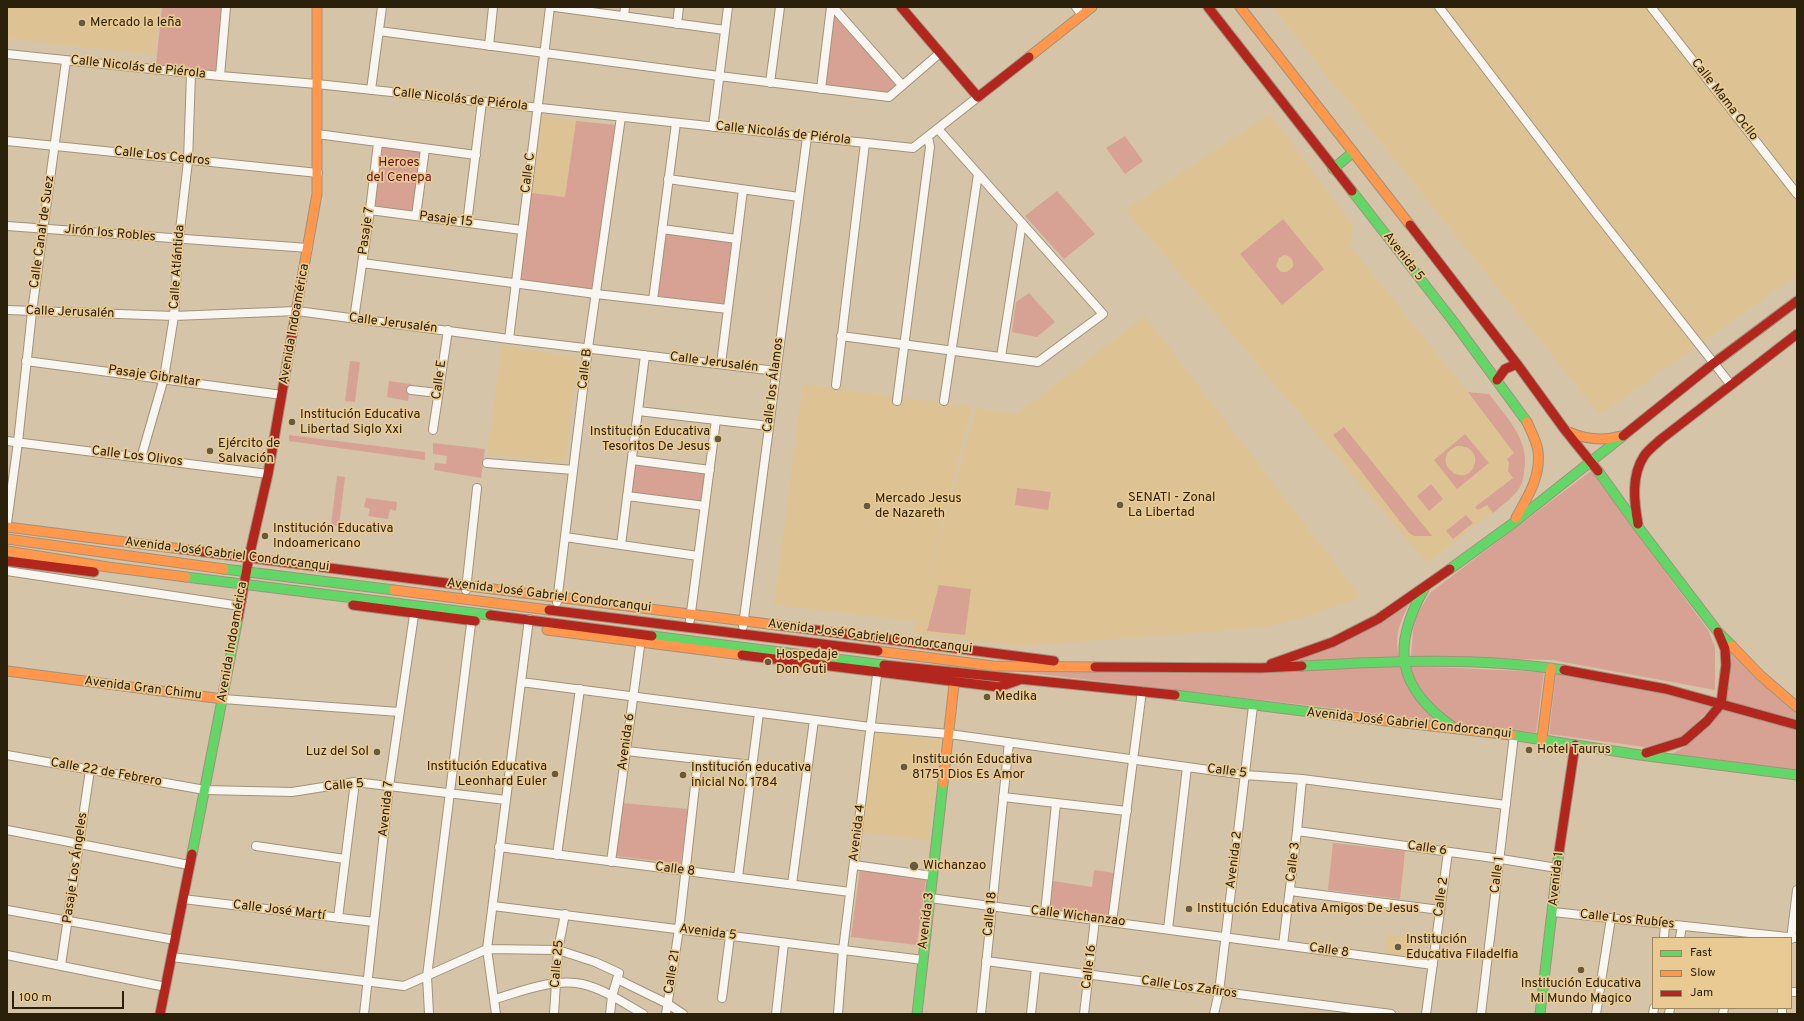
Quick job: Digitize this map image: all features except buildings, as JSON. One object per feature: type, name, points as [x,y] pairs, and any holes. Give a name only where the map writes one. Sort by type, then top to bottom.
[{"type":"main road","name":"Avenida Indoamérica","points":[[160,1014],[223,699],[246,571],[268,474],[317,194],[317,7]]},
{"type":"main road","points":[[901,7],[978,97],[1079,11],[1092,7]]},
{"type":"main road","name":"Avenida 5","points":[[1208,7],[1448,315],[1527,422],[1538,450],[1538,474],[1533,488],[1512,524]]},
{"type":"main road","name":"Avenida 5","points":[[1240,7],[1517,364],[1565,430],[1592,462],[1639,528],[1718,632]]},
{"type":"main road","points":[[1333,169],[1352,153]]},
{"type":"main road","points":[[1261,668],[1333,642],[1378,619],[1424,589],[1512,524],[1592,462],[1714,363],[1797,301]]},
{"type":"main road","points":[[1639,528],[1634,500],[1636,476],[1644,456],[1660,440],[1797,334]]},
{"type":"main road","points":[[1497,380],[1504,369],[1510,365],[1517,364]]},
{"type":"main road","points":[[1565,430],[1579,437],[1595,440],[1611,439],[1626,434]]},
{"type":"main road","name":"Avenida José Gabriel Condorcanqui","points":[[7,527],[691,613],[1004,654],[1090,668]]},
{"type":"main road","name":"Avenida José Gabriel Condorcanqui","points":[[7,539],[556,611],[993,666],[1090,668],[1261,668],[1350,663],[1471,662],[1551,668],[1659,687],[1797,725]]},
{"type":"main road","name":"Avenida José Gabriel Condorcanqui","points":[[7,551],[244,586],[529,623],[640,643],[878,668]]},
{"type":"main road","name":"Avenida José Gabriel Condorcanqui","points":[[7,561],[244,586]]},
{"type":"main road","points":[[1424,589],[1413,605],[1406,624],[1403,643],[1404,662],[1410,684],[1422,703],[1438,718],[1457,730]]},
{"type":"main road","name":"Avenida José Gabriel Condorcanqui","points":[[529,623],[555,622],[955,678],[1020,680],[1142,691],[1253,706],[1542,739],[1640,755],[1797,775]]},
{"type":"main road","points":[[1640,755],[1684,741],[1707,721],[1721,704],[1726,666],[1725,649],[1718,632]]},
{"type":"main road","points":[[1718,632],[1761,676],[1797,707]]},
{"type":"main road","name":"Avenida 3","points":[[917,1014],[957,661]]},
{"type":"main road","points":[[1542,739],[1551,668]]},
{"type":"main road","name":"Avenida Gran Chimu","points":[[7,671],[223,699]]},
{"type":"main road","name":"Avenida 1","points":[[1540,1014],[1557,868],[1575,745]]},
{"type":"street","points":[[220,76],[226,7]]},
{"type":"street","points":[[371,90],[382,7]]},
{"type":"street","points":[[489,46],[493,7]]},
{"type":"street","name":"Calle C","points":[[509,339],[550,7]]},
{"type":"street","points":[[555,7],[725,30]]},
{"type":"street","points":[[624,16],[625,7]]},
{"type":"street","points":[[677,24],[679,7]]},
{"type":"street","points":[[713,127],[728,7]]},
{"type":"street","points":[[770,82],[780,7]]},
{"type":"street","points":[[820,89],[832,7]]},
{"type":"street","points":[[832,7],[902,85]]},
{"type":"street","points":[[1438,7],[1595,212],[1731,385]]},
{"type":"street","name":"Calle Mama Ocllo","points":[[1651,7],[1797,194]]},
{"type":"street","points":[[378,32],[889,97],[940,53]]},
{"type":"street","name":"Calle Nicolás de Piérola","points":[[7,54],[220,76],[317,84],[913,148],[928,137]]},
{"type":"street","name":"Calle Canal de Suez","points":[[7,523],[18,442],[32,312],[66,60]]},
{"type":"street","name":"Calle Atlántida","points":[[141,458],[164,378],[174,316],[179,239],[188,160],[191,73]]},
{"type":"street","points":[[897,401],[930,147],[928,137],[978,97]]},
{"type":"street","points":[[468,223],[482,102]]},
{"type":"street","name":"Calle B","points":[[555,622],[588,348],[621,117]]},
{"type":"street","points":[[653,300],[676,123]]},
{"type":"street","points":[[841,336],[1038,362],[1103,314],[938,129]]},
{"type":"street","points":[[317,134],[476,155]]},
{"type":"street","name":"Calle los Álamos","points":[[742,634],[807,137]]},
{"type":"street","name":"Calle Los Cedros","points":[[7,141],[318,173]]},
{"type":"street","name":"Pasaje 7","points":[[354,319],[378,143]]},
{"type":"street","points":[[836,385],[865,143]]},
{"type":"street","points":[[416,216],[425,149]]},
{"type":"street","points":[[944,401],[978,174]]},
{"type":"street","points":[[668,179],[799,197]]},
{"type":"street","points":[[721,364],[743,190]]},
{"type":"street","name":"Pasaje 15","points":[[370,210],[522,230]]},
{"type":"street","points":[[1001,357],[1022,223]]},
{"type":"street","name":"Jirón los Robles","points":[[7,226],[308,248]]},
{"type":"street","points":[[662,229],[737,239]]},
{"type":"street","points":[[362,263],[596,294],[728,309]]},
{"type":"street","name":"Calle Jerusalén","points":[[7,310],[174,316],[297,311],[509,339],[776,371]]},
{"type":"street","name":"Calle E","points":[[433,430],[448,330]]},
{"type":"street","points":[[621,545],[645,355]]},
{"type":"street","name":"Pasaje Gibraltar","points":[[26,361],[164,378],[282,395]]},
{"type":"street","points":[[411,390],[438,393]]},
{"type":"street","points":[[638,411],[769,426]]},
{"type":"street","points":[[689,628],[716,420]]},
{"type":"street","name":"Calle Los Olivos","points":[[7,441],[268,474]]},
{"type":"street","points":[[632,460],[710,470]]},
{"type":"street","points":[[487,463],[573,470]]},
{"type":"street","points":[[429,1014],[427,976],[471,616],[466,599],[477,488]]},
{"type":"street","points":[[627,496],[705,506]]},
{"type":"street","points":[[565,537],[698,556]]},
{"type":"street","points":[[7,571],[240,606]]},
{"type":"street","name":"Avenida 7","points":[[364,1014],[389,786],[415,609]]},
{"type":"street","name":"Avenida 6","points":[[611,862],[644,622]]},
{"type":"street","points":[[496,1014],[487,949],[529,623]]},
{"type":"street","name":"Avenida 4","points":[[838,1014],[843,950],[879,651]]},
{"type":"street","name":"Calle 5","points":[[521,682],[870,727],[949,734],[1245,775],[1302,779],[1506,805]]},
{"type":"street","points":[[557,855],[580,689]]},
{"type":"street","points":[[1112,922],[1142,691]]},
{"type":"street","name":"Avenida Gran Chimu","points":[[223,699],[399,712]]},
{"type":"street","name":"Avenida 2","points":[[1214,1014],[1219,992],[1253,706]]},
{"type":"street","points":[[738,877],[759,713]]},
{"type":"street","points":[[792,884],[814,720]]},
{"type":"street","name":"Calle 1","points":[[1481,1014],[1501,858],[1514,736]]},
{"type":"street","name":"Calle 18","points":[[981,1014],[1009,742]]},
{"type":"street","points":[[626,751],[752,765]]},
{"type":"street","name":"Calle 22 de Febrero","points":[[7,754],[205,790]]},
{"type":"street","name":"Calle 21","points":[[666,1014],[679,929],[698,759]]},
{"type":"street","points":[[1168,929],[1187,767]]},
{"type":"street","name":"Pasaje Los Ángeles","points":[[61,965],[69,921],[90,770]]},
{"type":"street","name":"Calle 3","points":[[1283,945],[1302,779]]},
{"type":"street","points":[[338,918],[356,782]]},
{"type":"street","name":"Calle 5","points":[[205,790],[292,792],[356,782],[506,800]]},
{"type":"street","points":[[1003,798],[1127,811]]},
{"type":"street","points":[[1045,913],[1056,803]]},
{"type":"street","points":[[7,830],[189,865]]},
{"type":"street","name":"Calle 6","points":[[1297,831],[1501,858],[1557,868]]},
{"type":"street","points":[[256,846],[345,859]]},
{"type":"street","name":"Calle 8","points":[[499,847],[850,892]]},
{"type":"street","name":"Calle 2","points":[[1426,1014],[1448,852]]},
{"type":"street","points":[[854,865],[932,876]]},
{"type":"street","points":[[1793,938],[1797,890]]},
{"type":"street","points":[[1290,891],[1440,910]]},
{"type":"street","name":"Calle Wichanzao","points":[[930,898],[1226,936]]},
{"type":"street","name":"Calle José Martí","points":[[183,899],[374,922]]},
{"type":"street","name":"Avenida 5","points":[[493,906],[923,960]]},
{"type":"street","points":[[7,910],[175,940]]},
{"type":"street","name":"Calle Los Rubíes","points":[[1553,912],[1682,926],[1734,935],[1773,937]]},
{"type":"street","name":"Calle 25","points":[[554,1014],[558,950],[565,914]]},
{"type":"street","points":[[1596,1014],[1611,918]]},
{"type":"street","name":"Calle 16","points":[[1084,1014],[1095,919]]},
{"type":"street","points":[[1664,937],[1666,924]]},
{"type":"street","points":[[1680,937],[1682,926]]},
{"type":"street","points":[[722,998],[730,936]]},
{"type":"street","name":"Calle 8","points":[[1226,936],[1433,965]]},
{"type":"street","points":[[776,1014],[784,943]]},
{"type":"street","points":[[172,957],[404,986],[487,949],[558,950],[595,962],[619,973],[612,996],[610,1014]]},
{"type":"street","points":[[7,956],[61,965],[166,987]]},
{"type":"street","name":"Calle Los Zafiros","points":[[986,962],[1089,974],[1391,1014]]},
{"type":"street","points":[[1031,1014],[1036,968]]},
{"type":"street","points":[[617,979],[668,1004],[683,1014]]},
{"type":"street","points":[[495,999],[556,983],[582,984],[612,996],[642,1014]]},
{"type":"shaded area","name":"Mercado la leña","points":[[7,7],[160,7],[154,55],[7,38]]},
{"type":"shaded area","points":[[1272,7],[1797,7],[1797,275],[1600,415]]},
{"type":"shaded area","points":[[1270,114],[1353,225],[1350,246],[1468,392],[1489,394],[1518,433],[1525,450],[1525,467],[1521,485],[1507,501],[1427,563],[1126,210]]},
{"type":"shaded area","points":[[541,116],[576,121],[565,197],[531,193]]},
{"type":"shaded area","name":"SENATI - Zonal La Libertad","points":[[1145,316],[1361,597],[1309,616],[1266,627],[1020,646],[913,633],[916,621],[774,605],[803,384],[972,407],[924,595],[976,408],[1017,414]]},
{"type":"shaded area","points":[[502,346],[578,357],[565,462],[487,454]]},
{"type":"shaded area","name":"Institución Educativa 81751 Dios Es Amor","points":[[874,733],[941,740],[929,840],[863,832]]},
{"type":"shaded area","name":"Institución Educativa Filadelfia","points":[[1387,934],[1411,937],[1408,959],[1384,956]]},
{"type":"green space","points":[[162,7],[223,7],[217,71],[156,64]]},
{"type":"green space","points":[[833,11],[898,85],[887,94],[825,86]]},
{"type":"green space","points":[[576,121],[616,125],[594,290],[519,280],[531,193],[565,197]]},
{"type":"green space","points":[[1125,136],[1143,161],[1125,174],[1106,148]]},
{"type":"green space","name":"Heroes del Cenepa","points":[[381,146],[422,151],[413,213],[374,208]]},
{"type":"green space","points":[[1057,191],[1095,234],[1064,259],[1025,216]]},
{"type":"green space","points":[[1283,219],[1324,269],[1282,305],[1240,254]],"holes":[[[1284,255],[1292,259],[1293,262],[1293,267],[1287,272],[1281,272],[1276,266],[1279,258]]]},
{"type":"green space","points":[[664,233],[733,241],[724,304],[657,296]]},
{"type":"green space","points":[[1029,293],[1055,322],[1037,337],[1012,332],[1016,302]]},
{"type":"green space","points":[[350,361],[360,362],[355,402],[345,401]]},
{"type":"green space","points":[[389,381],[411,384],[408,401],[387,397]]},
{"type":"green space","points":[[1468,392],[1489,394],[1516,430],[1524,450],[1525,461],[1521,485],[1512,497],[1493,513],[1487,505],[1478,510],[1475,507],[1513,478],[1508,471],[1509,463],[1507,459],[1514,453]]},
{"type":"green space","points":[[1344,427],[1432,536],[1414,536],[1409,533],[1333,435]]},
{"type":"green space","points":[[1465,434],[1489,463],[1457,489],[1434,460]],"holes":[[[1457,446],[1461,446],[1472,451],[1475,458],[1474,466],[1469,473],[1463,475],[1456,474],[1450,470],[1447,465],[1446,458],[1449,452]]]},
{"type":"green space","points":[[289,435],[425,452],[425,460],[289,441]]},
{"type":"green space","points":[[433,443],[485,449],[481,478],[434,470],[435,463],[446,464],[447,456],[433,454]]},
{"type":"green space","points":[[634,464],[705,472],[701,501],[631,493]]},
{"type":"green space","points":[[1591,471],[1708,630],[1715,647],[1715,690],[1553,660],[1411,656],[1414,619],[1431,592]]},
{"type":"green space","points":[[337,476],[345,477],[339,526],[331,525]]},
{"type":"green space","points":[[1431,484],[1443,499],[1429,511],[1417,496]]},
{"type":"green space","points":[[1017,488],[1051,492],[1048,510],[1015,505]]},
{"type":"green space","points":[[366,498],[397,502],[396,511],[390,509],[388,519],[368,516],[370,509],[364,507]]},
{"type":"green space","points":[[1466,515],[1473,523],[1453,539],[1446,531]]},
{"type":"green space","points":[[939,585],[971,589],[965,635],[927,631]]},
{"type":"green space","points":[[1409,604],[1399,629],[1397,642],[1399,657],[1288,662],[1338,646]]},
{"type":"green space","points":[[1729,648],[1797,710],[1797,719],[1726,701]]},
{"type":"green space","points":[[1410,666],[1544,672],[1536,733],[1460,725],[1437,711],[1418,686]]},
{"type":"green space","points":[[1401,667],[1433,720],[1005,670]]},
{"type":"green space","points":[[1556,674],[1664,693],[1712,707],[1683,736],[1645,747],[1549,734]]},
{"type":"green space","points":[[1722,709],[1797,729],[1797,771],[1670,755],[1686,746]]},
{"type":"green space","points":[[622,803],[688,809],[681,864],[616,856]]},
{"type":"green space","points":[[1333,843],[1405,851],[1400,899],[1328,890]]},
{"type":"green space","points":[[860,869],[926,877],[917,945],[851,937]]},
{"type":"green space","points":[[1094,870],[1115,873],[1109,918],[1049,911],[1053,881],[1092,887]]},
{"type":"traffic: fast","points":[[1333,169],[1352,153]]},
{"type":"traffic: fast","points":[[1352,191],[1453,321],[1527,422]]},
{"type":"traffic: fast","points":[[1450,569],[1512,524],[1623,436]]},
{"type":"traffic: fast","points":[[1598,471],[1718,632],[1732,646]]},
{"type":"traffic: fast","points":[[224,569],[394,590]]},
{"type":"traffic: fast","points":[[186,577],[490,615]]},
{"type":"traffic: fast","points":[[1424,589],[1413,610],[1407,630],[1404,648],[1405,665],[1411,681],[1420,697],[1434,712],[1453,727]]},
{"type":"traffic: fast","points":[[192,854],[238,618]]},
{"type":"traffic: fast","points":[[652,636],[884,665]]},
{"type":"traffic: fast","points":[[1302,666],[1433,661],[1499,663],[1564,670]]},
{"type":"traffic: fast","points":[[1175,695],[1343,716]]},
{"type":"traffic: fast","points":[[1511,735],[1640,755],[1797,775]]},
{"type":"traffic: fast","points":[[917,1014],[943,783]]},
{"type":"traffic: fast","points":[[1540,1014],[1559,852]]},
{"type":"traffic: slow","points":[[297,306],[317,194],[317,7]]},
{"type":"traffic: slow","points":[[1029,57],[1092,7]]},
{"type":"traffic: slow","points":[[1240,7],[1410,225]]},
{"type":"traffic: slow","points":[[1516,518],[1533,486],[1538,469],[1538,451],[1534,436],[1527,422]]},
{"type":"traffic: slow","points":[[1569,432],[1582,437],[1595,439],[1608,439],[1621,436]]},
{"type":"traffic: slow","points":[[7,527],[181,549]]},
{"type":"traffic: slow","points":[[7,539],[224,569]]},
{"type":"traffic: slow","points":[[7,551],[108,567],[186,577]]},
{"type":"traffic: slow","points":[[469,586],[776,625]]},
{"type":"traffic: slow","points":[[394,590],[549,610]]},
{"type":"traffic: slow","points":[[547,630],[742,655]]},
{"type":"traffic: slow","points":[[1732,646],[1761,676],[1797,707]]},
{"type":"traffic: slow","points":[[878,651],[993,666],[1095,667]]},
{"type":"traffic: slow","points":[[1542,739],[1551,668]]},
{"type":"traffic: slow","points":[[7,671],[223,699]]},
{"type":"traffic: slow","points":[[943,783],[955,676]]},
{"type":"traffic: slow","points":[[1343,716],[1511,735]]},
{"type":"traffic: jam","points":[[901,7],[978,97],[1029,57]]},
{"type":"traffic: jam","points":[[1208,7],[1352,191]]},
{"type":"traffic: jam","points":[[1410,225],[1517,364],[1565,430],[1598,471]]},
{"type":"traffic: jam","points":[[1623,436],[1714,363],[1797,301]]},
{"type":"traffic: jam","points":[[238,618],[249,557],[268,474],[297,306]]},
{"type":"traffic: jam","points":[[1638,524],[1635,506],[1635,480],[1640,464],[1646,454],[1660,440],[1797,334]]},
{"type":"traffic: jam","points":[[1497,380],[1505,369],[1517,364]]},
{"type":"traffic: jam","points":[[181,549],[469,586]]},
{"type":"traffic: jam","points":[[7,561],[94,572]]},
{"type":"traffic: jam","points":[[1271,664],[1333,642],[1378,619],[1450,569]]},
{"type":"traffic: jam","points":[[353,605],[475,621]]},
{"type":"traffic: jam","points":[[549,610],[878,651]]},
{"type":"traffic: jam","points":[[490,615],[652,636]]},
{"type":"traffic: jam","points":[[776,625],[1054,661]]},
{"type":"traffic: jam","points":[[1646,753],[1684,741],[1707,721],[1721,704],[1726,665],[1725,649],[1718,632]]},
{"type":"traffic: jam","points":[[742,655],[999,687],[1019,680]]},
{"type":"traffic: jam","points":[[884,665],[1175,695]]},
{"type":"traffic: jam","points":[[1095,667],[1261,668],[1302,666]]},
{"type":"traffic: jam","points":[[1564,670],[1666,689],[1797,725]]},
{"type":"traffic: jam","points":[[1559,852],[1575,745]]},
{"type":"traffic: jam","points":[[160,1014],[192,854]]},
{"type":"place","name":"Mercado la leña","points":[[82,23]]},
{"type":"place","name":"Institución Educativa Libertad Siglo Xxi","points":[[292,422]]},
{"type":"place","name":"Institución Educativa Tesoritos De Jesus","points":[[718,439]]},
{"type":"place","name":"Ejército de Salvación","points":[[210,451]]},
{"type":"place","name":"SENATI - Zonal La Libertad","points":[[1120,505]]},
{"type":"place","name":"Mercado Jesus de Nazareth","points":[[867,506]]},
{"type":"place","name":"Institución Educativa Indoamericano","points":[[265,536]]},
{"type":"place","name":"Hospedaje Don Guti","points":[[768,662]]},
{"type":"place","name":"Medika","points":[[987,697]]},
{"type":"place","name":"Hotel Taurus","points":[[1529,750]]},
{"type":"place","name":"Luz del Sol","points":[[377,752]]},
{"type":"place","name":"Institución Educativa 81751 Dios Es Amor","points":[[904,767]]},
{"type":"place","name":"Institución Educativa Leonhard Euler","points":[[555,774]]},
{"type":"place","name":"Institución educativa inicial No. 1784","points":[[683,775]]},
{"type":"place","name":"Wichanzao","points":[[914,866]]},
{"type":"place","name":"Institución Educativa Amigos De Jesus","points":[[1189,909]]},
{"type":"place","name":"Institución Educativa Filadelfia","points":[[1398,947]]},
{"type":"place","name":"Institución Educativa Mi Mundo Magico","points":[[1581,970]]}]
